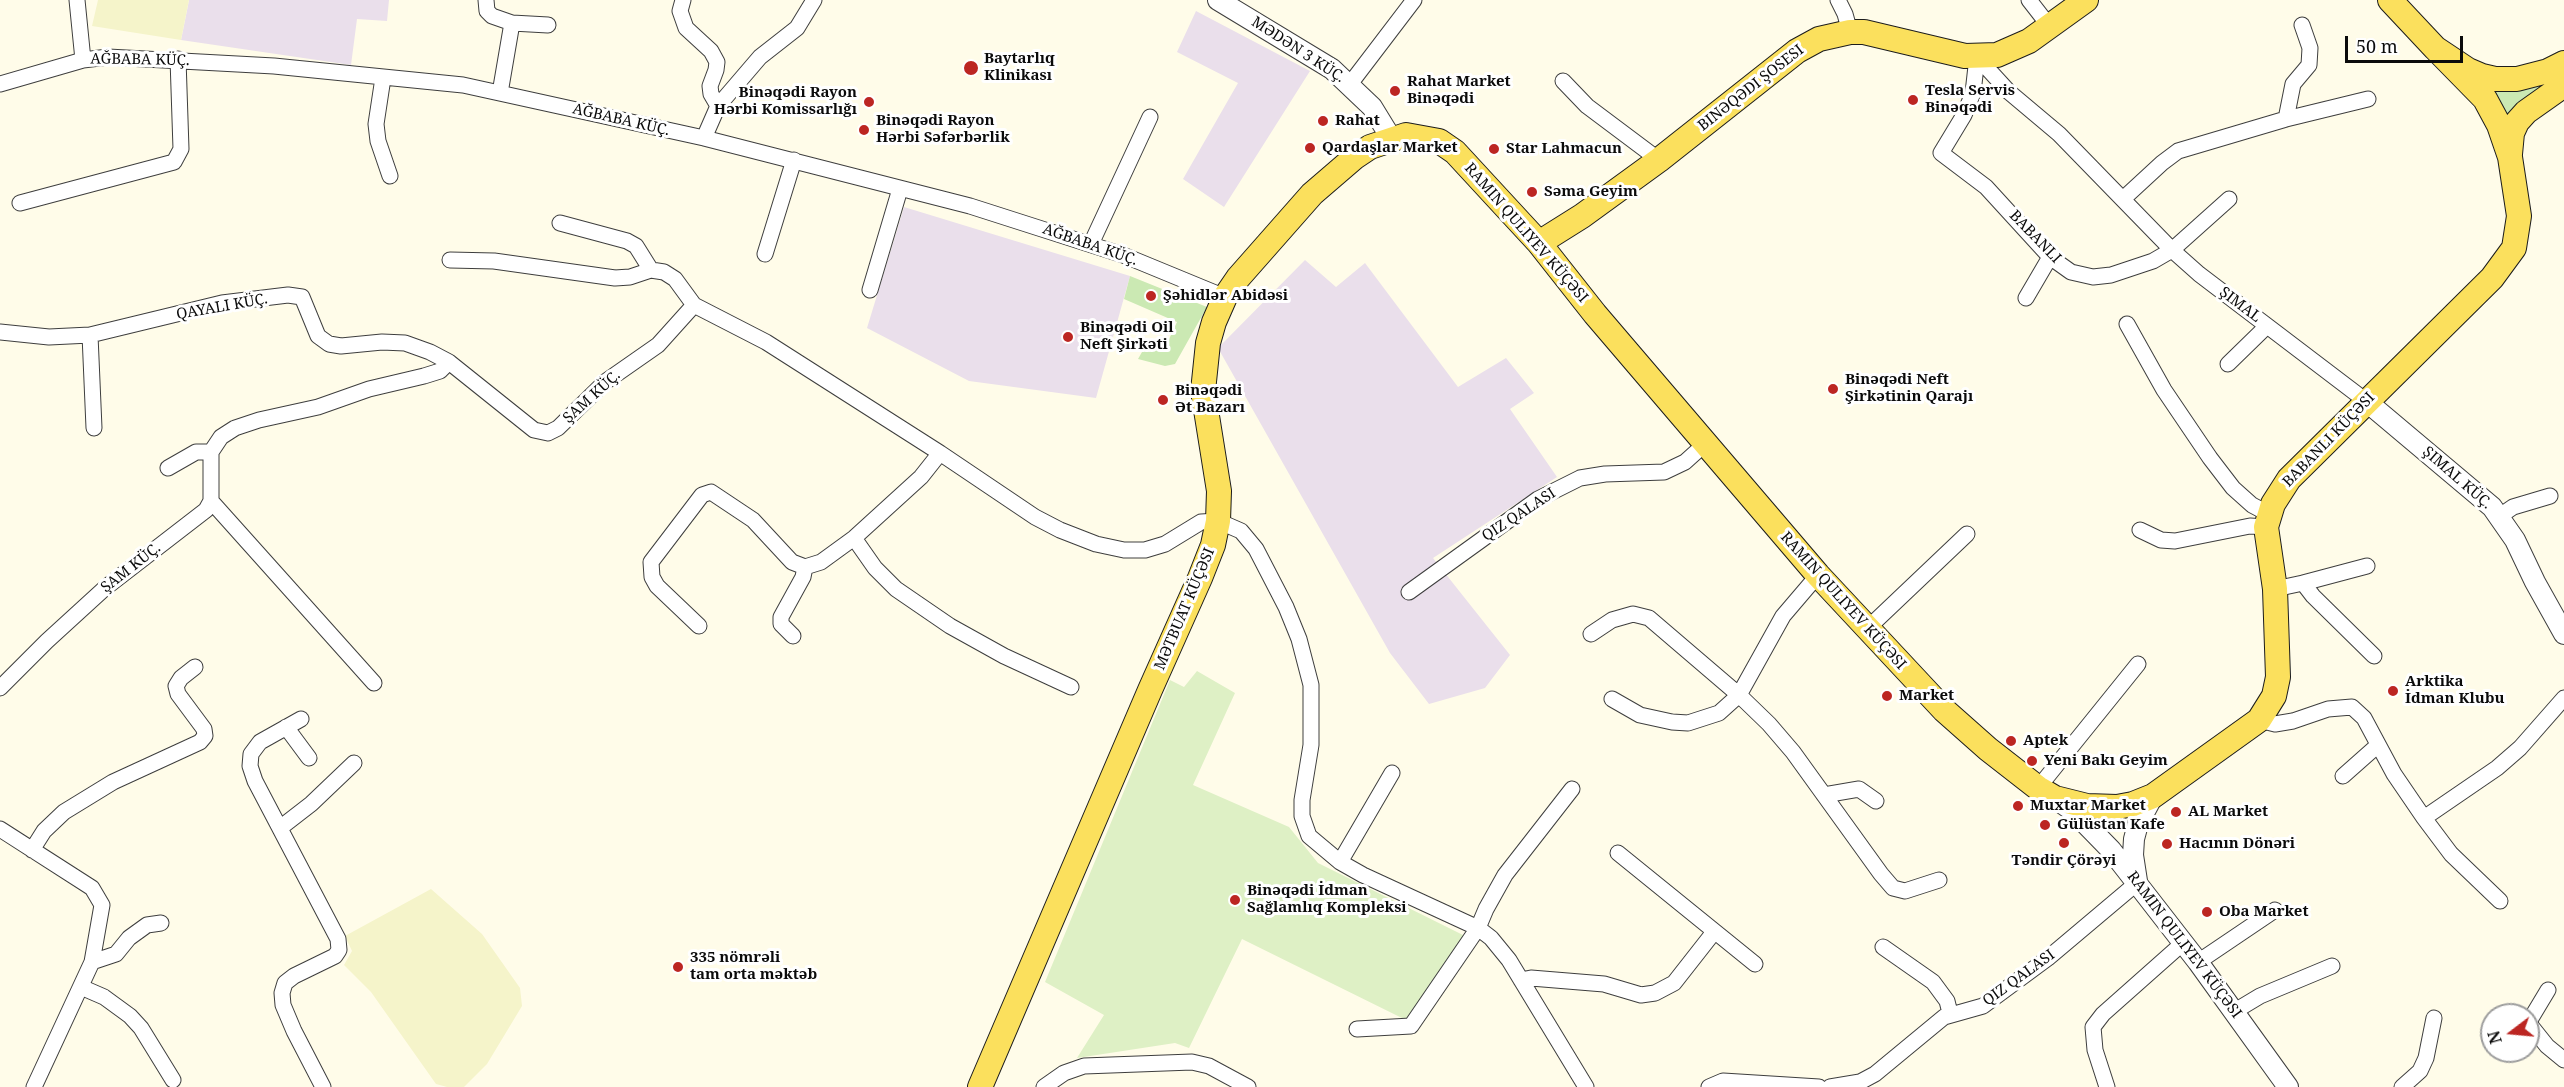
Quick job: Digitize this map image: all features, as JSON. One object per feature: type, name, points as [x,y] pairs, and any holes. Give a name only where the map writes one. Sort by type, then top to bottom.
[{"type":"main road","name":"BINƏQƏDI ŞOSESI","points":[[1539,243],[1582,216],[1659,160],[1797,51],[1819,39],[1850,32],[1882,35],[1949,53],[1977,57],[1997,55],[2015,48],[2050,27],[2086,0]]},
{"type":"main road","points":[[2047,793],[2087,806],[2117,807],[2133,804],[2153,796],[2259,720],[2274,696],[2278,677],[2275,589],[2268,521],[2289,479],[2492,278],[2514,248],[2519,216],[2510,157],[2499,125],[2485,99],[2390,0]]},
{"type":"main road","points":[[2435,48],[2468,70],[2496,79],[2530,76],[2564,63]]},
{"type":"main road","points":[[2510,157],[2512,133],[2517,122],[2526,112],[2564,85]]},
{"type":"main road","name":"RAMIN QULIYEV KÜÇƏSI","points":[[1391,138],[1406,135],[1421,136],[1439,141],[1455,152],[1539,243],[1706,444],[1867,630],[1944,710],[1988,749],[2047,793]]},
{"type":"main road","name":"MƏTBUAT KÜÇƏSI","points":[[980,1087],[1200,578],[1215,538],[1219,491],[1203,391],[1208,343],[1225,297],[1238,278],[1324,182],[1370,147],[1391,138]]},
{"type":"street","points":[[77,0],[83,60]]},
{"type":"street","points":[[486,0],[487,11],[492,16],[512,23],[548,25]]},
{"type":"street","points":[[683,0],[681,11],[686,28],[711,51],[717,62],[710,86],[711,94],[718,106]]},
{"type":"street","points":[[704,138],[718,106],[760,57],[796,28],[814,0]]},
{"type":"street","name":"MƏDƏN 3 KÜÇ.","points":[[1218,0],[1313,56],[1350,84],[1380,118],[1391,138]]},
{"type":"street","points":[[1350,84],[1414,0]]},
{"type":"street","points":[[1838,0],[1850,32]]},
{"type":"street","points":[[2029,0],[2050,27]]},
{"type":"street","points":[[500,93],[512,23]]},
{"type":"street","points":[[2286,119],[2294,84],[2309,65],[2310,48],[2302,25]]},
{"type":"street","name":"AĞBABA KÜÇ.","points":[[0,84],[83,60],[108,57],[274,66],[463,85],[704,138],[970,206],[1091,244],[1225,297]]},
{"type":"street","points":[[1977,57],[1973,93],[1964,115],[1941,153],[1986,187],[2050,257],[2071,272],[2093,277],[2111,275],[2153,261],[2172,249],[2229,199]]},
{"type":"street","name":"ŞIMAL","points":[[1977,57],[2009,92],[2059,134],[2199,274],[2366,401]]},
{"type":"street","points":[[20,203],[174,162],[182,149],[178,59]]},
{"type":"street","points":[[383,78],[376,124],[378,141],[390,176]]},
{"type":"street","points":[[1563,81],[1587,105],[1659,160]]},
{"type":"street","points":[[2123,199],[2162,163],[2178,152],[2286,119],[2368,99]]},
{"type":"street","points":[[1091,244],[1150,117]]},
{"type":"street","points":[[765,254],[794,160]]},
{"type":"street","points":[[870,290],[900,189]]},
{"type":"street","points":[[560,223],[627,241],[636,246],[651,270]]},
{"type":"street","points":[[2026,298],[2050,257]]},
{"type":"street","points":[[450,260],[494,261],[615,278],[630,277],[651,270],[664,272],[675,279],[694,305],[766,342],[940,453],[1035,517],[1096,544],[1124,550],[1145,550],[1165,544],[1201,522],[1218,521],[1241,531],[1256,549],[1286,607],[1299,639],[1311,685],[1311,745],[1302,800],[1302,816],[1309,836],[1340,862],[1373,880],[1478,928],[1500,947],[1586,1087]]},
{"type":"street","points":[[0,332],[49,337],[90,335],[222,303],[288,296],[302,297],[318,336],[329,344],[341,346],[382,342],[405,343],[449,362],[440,371],[424,376],[369,389],[318,407],[259,420],[235,428],[221,437],[212,452],[211,501],[374,683]]},
{"type":"street","name":"ŞAM KÜÇ.","points":[[449,362],[534,430],[548,433],[558,428],[605,382],[658,345],[694,305]]},
{"type":"street","points":[[2127,324],[2164,390],[2210,458],[2234,488],[2268,521]]},
{"type":"street","points":[[2228,364],[2267,326]]},
{"type":"street","points":[[90,335],[94,428]]},
{"type":"street","name":"ŞIMAL KÜÇ.","points":[[2366,401],[2471,488],[2500,516],[2564,634]]},
{"type":"street","points":[[1409,592],[1538,499],[1580,478],[1605,474],[1664,471],[1685,462],[1706,444]]},
{"type":"street","points":[[168,468],[196,452],[212,452]]},
{"type":"street","points":[[699,626],[657,586],[652,577],[651,562],[702,495],[711,492],[744,515],[792,562],[805,567],[821,562],[854,538],[921,477],[940,453]]},
{"type":"street","points":[[2500,516],[2513,507],[2550,496]]},
{"type":"street","name":"ŞAM KÜÇ.","points":[[0,688],[47,640],[105,588],[192,522],[206,510],[211,501]]},
{"type":"street","points":[[2140,530],[2161,540],[2175,541],[2268,521]]},
{"type":"street","points":[[1867,630],[1967,534]]},
{"type":"street","points":[[854,538],[875,568],[896,589],[950,626],[1004,656],[1071,687]]},
{"type":"street","points":[[2275,589],[2367,566]]},
{"type":"street","points":[[793,636],[781,624],[781,617],[803,577],[805,567]]},
{"type":"street","points":[[1612,699],[1640,716],[1672,722],[1688,723],[1719,712],[1739,695],[1783,615],[1818,575]]},
{"type":"street","points":[[2303,583],[2313,596],[2374,656]]},
{"type":"street","points":[[1591,634],[1612,620],[1633,614],[1649,618],[1739,695],[1793,752],[1893,888],[1905,891],[1939,880]]},
{"type":"street","points":[[2047,793],[2138,664]]},
{"type":"street","points":[[32,850],[44,831],[64,812],[113,782],[200,742],[205,736],[204,729],[178,694],[177,686],[180,678],[195,667]]},
{"type":"street","points":[[2424,818],[2497,768],[2520,748],[2564,698]]},
{"type":"street","points":[[2259,720],[2275,724],[2293,721],[2328,709],[2352,707],[2364,718],[2394,774],[2451,854],[2500,901]]},
{"type":"street","points":[[301,719],[260,742],[251,754],[250,766],[279,828],[338,939],[339,950],[335,956],[294,975],[285,983],[282,993],[283,1005],[294,1031],[323,1087]]},
{"type":"street","points":[[286,727],[309,758]]},
{"type":"street","points":[[2343,776],[2378,745]]},
{"type":"street","points":[[279,828],[311,804],[354,763]]},
{"type":"street","points":[[1340,862],[1392,773]]},
{"type":"street","points":[[1357,1029],[1411,1026],[1478,928],[1505,875],[1572,789]]},
{"type":"street","points":[[1824,795],[1859,789],[1876,801]]},
{"type":"street","name":"RAMIN QULIYEV KÜÇƏSI","points":[[2047,793],[2088,825],[2137,883],[2199,962],[2288,1087]]},
{"type":"street","points":[[1830,1087],[1862,1084],[1950,1013],[1967,1012],[1983,1006],[2048,958],[2137,883],[2133,855],[2134,839],[2138,824],[2153,796]]},
{"type":"street","points":[[0,829],[92,888],[102,905],[92,962],[34,1087]]},
{"type":"street","points":[[1618,853],[1755,964]]},
{"type":"street","points":[[2199,962],[2275,910]]},
{"type":"street","points":[[92,962],[116,954],[138,930],[147,925],[161,923]]},
{"type":"street","points":[[1521,981],[1531,978],[1604,984],[1641,995],[1655,993],[1674,983],[1714,932]]},
{"type":"street","points":[[2107,1087],[2095,1050],[2093,1027],[2103,1014],[2183,943]]},
{"type":"street","points":[[1883,947],[1933,982],[1947,1001],[1950,1013]]},
{"type":"street","points":[[2235,1011],[2260,996],[2332,966]]},
{"type":"street","points":[[81,987],[104,997],[130,1016],[141,1028],[172,1080]]},
{"type":"street","points":[[2548,990],[2530,1020],[2531,1026],[2547,1046],[2564,1060]]},
{"type":"street","points":[[2402,1087],[2420,1071],[2426,1058],[2434,1018]]},
{"type":"street","points":[[1044,1087],[1064,1073],[1084,1066],[1192,1062],[1209,1066],[1248,1087]]},
{"type":"street","points":[[1708,1087],[1723,1081],[1819,1087]]},
{"type":"shaded area","points":[[189,0],[389,0],[387,21],[357,19],[351,65],[181,40]]},
{"type":"shaded area","points":[[1196,11],[1310,71],[1224,207],[1183,179],[1238,83],[1177,52]]},
{"type":"shaded area","points":[[904,207],[1130,276],[1096,398],[969,381],[867,328]]},
{"type":"shaded area","points":[[1305,260],[1336,287],[1365,263],[1458,387],[1506,358],[1534,393],[1510,409],[1557,477],[1433,558],[1510,655],[1485,688],[1429,704],[1390,653],[1218,348]]},
{"type":"green space","points":[[98,0],[189,0],[181,40],[92,26]]},
{"type":"green space","points":[[2564,72],[2533,92],[2515,108],[2507,123],[2492,89]]},
{"type":"green space","points":[[1130,276],[1207,307],[1175,364],[1165,366],[1138,359],[1146,345],[1164,350],[1177,322],[1124,299]]},
{"type":"green space","name":"Binəqədi İdman Sağlamlıq Kompleksi","points":[[1197,671],[1235,693],[1193,785],[1289,827],[1318,863],[1465,936],[1408,1021],[1242,939],[1189,1048],[1175,1043],[1077,1058],[1104,1015],[1045,982],[1170,680],[1184,687]]},
{"type":"green space","points":[[431,889],[482,934],[520,988],[522,1006],[487,1064],[464,1087],[447,1087],[436,1084],[371,992],[344,965],[352,951],[345,936]]},
{"type":"place","name":"Baytarlıq Klinikası","points":[[971,68]]},
{"type":"place","name":"Rahat Market Binəqədi","points":[[1395,91]]},
{"type":"place","name":"Tesla Servis Binəqədi","points":[[1913,100]]},
{"type":"place","name":"Binəqədi Rayon Hərbi Komissarlığı","points":[[869,102]]},
{"type":"place","name":"Rahat","points":[[1323,121]]},
{"type":"place","name":"Binəqədi Rayon Hərbi Səfərbərlik","points":[[864,130]]},
{"type":"place","name":"Qardaşlar Market","points":[[1310,148]]},
{"type":"place","name":"Star Lahmacun","points":[[1494,149]]},
{"type":"place","name":"Səma Geyim","points":[[1532,192]]},
{"type":"place","name":"Şəhidlər Abidəsi","points":[[1151,296]]},
{"type":"place","name":"Binəqədi Oil Neft Şirkəti","points":[[1068,337]]},
{"type":"place","name":"Binəqədi Neft Şirkətinin Qarajı","points":[[1833,389]]},
{"type":"place","name":"Binəqədi Ət Bazarı","points":[[1163,400]]},
{"type":"place","name":"Arktika İdman Klubu","points":[[2393,691]]},
{"type":"place","name":"Market","points":[[1887,696]]},
{"type":"place","name":"Aptek","points":[[2011,741]]},
{"type":"place","name":"Yeni Bakı Geyim","points":[[2032,761]]},
{"type":"place","name":"Muxtar Market","points":[[2018,806]]},
{"type":"place","name":"AL Market","points":[[2176,812]]},
{"type":"place","name":"Gülüstan Kafe","points":[[2045,825]]},
{"type":"place","name":"Təndir Çörəyi","points":[[2064,843]]},
{"type":"place","name":"Hacının Dönəri","points":[[2167,844]]},
{"type":"place","name":"Binəqədi İdman Sağlamlıq Kompleksi","points":[[1235,900]]},
{"type":"place","name":"Oba Market","points":[[2207,912]]},
{"type":"place","name":"335 nömrəli tam orta məktəb","points":[[678,967]]}]
